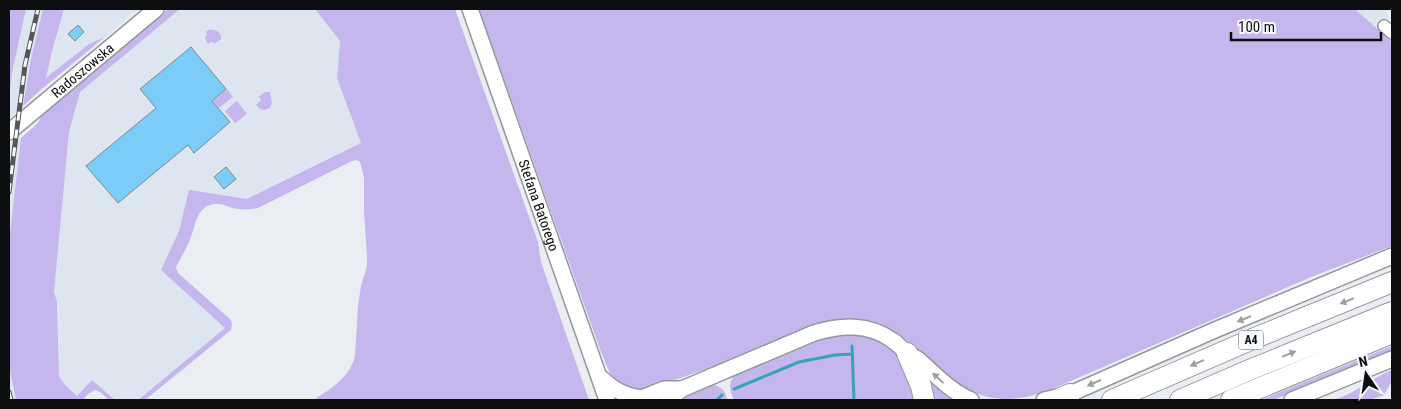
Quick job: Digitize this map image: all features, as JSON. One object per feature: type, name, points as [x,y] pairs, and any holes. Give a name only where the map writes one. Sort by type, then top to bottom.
[{"type":"highway","name":"A4","points":[[1112,400],[1255,338],[1392,282]]},
{"type":"highway","name":"A4","points":[[1180,400],[1392,312]]},
{"type":"highway","points":[[1231,400],[1392,333]]},
{"type":"highway","points":[[907,353],[921,386],[924,400]]},
{"type":"street","name":"Radoszowska","points":[[9,132],[156,9]]},
{"type":"street","name":"Stefana Batorego","points":[[470,9],[606,400]]},
{"type":"street","points":[[1044,400],[1063,397],[1215,330],[1392,256]]},
{"type":"street","points":[[668,400],[682,389],[814,333],[832,328],[851,326],[872,330],[890,338],[945,384],[971,400]]},
{"type":"street","points":[[1292,400],[1392,359]]},
{"type":"street","points":[[597,374],[616,390],[639,399],[664,389],[682,389]]},
{"type":"shaded area","points":[[9,9],[26,9],[12,73],[9,98]]},
{"type":"shaded area","points":[[26,9],[43,9],[31,59],[23,106],[9,119],[12,73]]},
{"type":"shaded area","points":[[43,9],[64,9],[46,78],[89,44],[105,37],[23,106],[31,59]]},
{"type":"shaded area","points":[[64,9],[138,9],[105,37],[87,45],[46,79]]},
{"type":"shaded area","points":[[168,9],[180,9],[80,92],[69,132],[54,292],[57,302],[59,376],[65,385],[77,396],[92,380],[115,400],[109,400],[95,390],[83,400],[16,400],[9,367],[9,242],[21,138],[38,123],[44,110]]},
{"type":"shaded area","points":[[180,9],[315,9],[340,41],[337,78],[361,143],[246,200],[189,191],[179,231],[162,270],[191,294],[226,328],[137,400],[115,400],[92,380],[77,397],[59,376],[58,304],[54,292],[69,132],[80,92]]},
{"type":"shaded area","points":[[315,9],[455,9],[538,242],[541,262],[589,400],[314,400],[344,377],[349,371],[355,356],[358,306],[367,266],[364,177],[360,162],[357,160],[260,207],[239,209],[217,204],[210,205],[200,212],[189,242],[176,267],[178,273],[231,320],[231,330],[145,400],[138,400],[225,328],[161,270],[179,231],[189,190],[247,199],[361,143],[337,78],[340,41]]},
{"type":"shaded area","points":[[479,9],[1355,9],[1392,42],[1392,246],[1311,277],[1050,390],[1032,396],[999,399],[971,391],[943,373],[910,342],[893,330],[879,323],[854,319],[820,324],[721,364],[657,386],[638,390],[622,387],[611,376],[601,352]]},
{"type":"shaded area","points":[[1347,9],[1386,9],[1389,19],[1377,33]]},
{"type":"shaded area","points":[[208,30],[217,31],[221,39],[214,44],[212,41],[208,44],[205,38]]},
{"type":"shaded area","points":[[227,89],[233,97],[219,108],[213,101]]},
{"type":"shaded area","points":[[265,92],[270,92],[272,103],[270,108],[264,110],[256,105],[261,100],[259,97]]},
{"type":"shaded area","points":[[237,101],[247,114],[235,123],[225,111]]},
{"type":"shaded area","points":[[21,138],[9,242],[9,147]]},
{"type":"shaded area","points":[[841,335],[860,335],[879,341],[892,350],[903,361],[917,400],[734,400],[730,384],[735,375],[822,339]]},
{"type":"shaded area","points":[[1392,346],[1392,352],[1273,400],[1261,400]]},
{"type":"shaded area","points":[[9,367],[14,395],[16,400],[9,400]]},
{"type":"shaded area","points":[[1392,370],[1392,381],[1384,395],[1369,400],[1333,400],[1349,394]]},
{"type":"shaded area","points":[[922,371],[957,400],[930,400]]},
{"type":"shaded area","points":[[713,385],[723,390],[727,400],[679,400]]},
{"type":"building","points":[[78,25],[84,32],[75,41],[68,34]]},
{"type":"building","points":[[191,47],[226,89],[212,101],[230,122],[194,153],[188,145],[118,203],[86,166],[156,108],[140,89]]},
{"type":"building","points":[[226,167],[236,179],[224,189],[214,177]]},
{"type":"waterway","points":[[852,346],[854,400]]},
{"type":"waterway","points":[[734,389],[799,362],[835,355],[852,354]]},
{"type":"waterway","points":[[717,400],[722,395]]},
{"type":"railway","points":[[9,192],[25,65],[38,9]]},
{"type":"railway","points":[[9,392],[11,400]]}]
